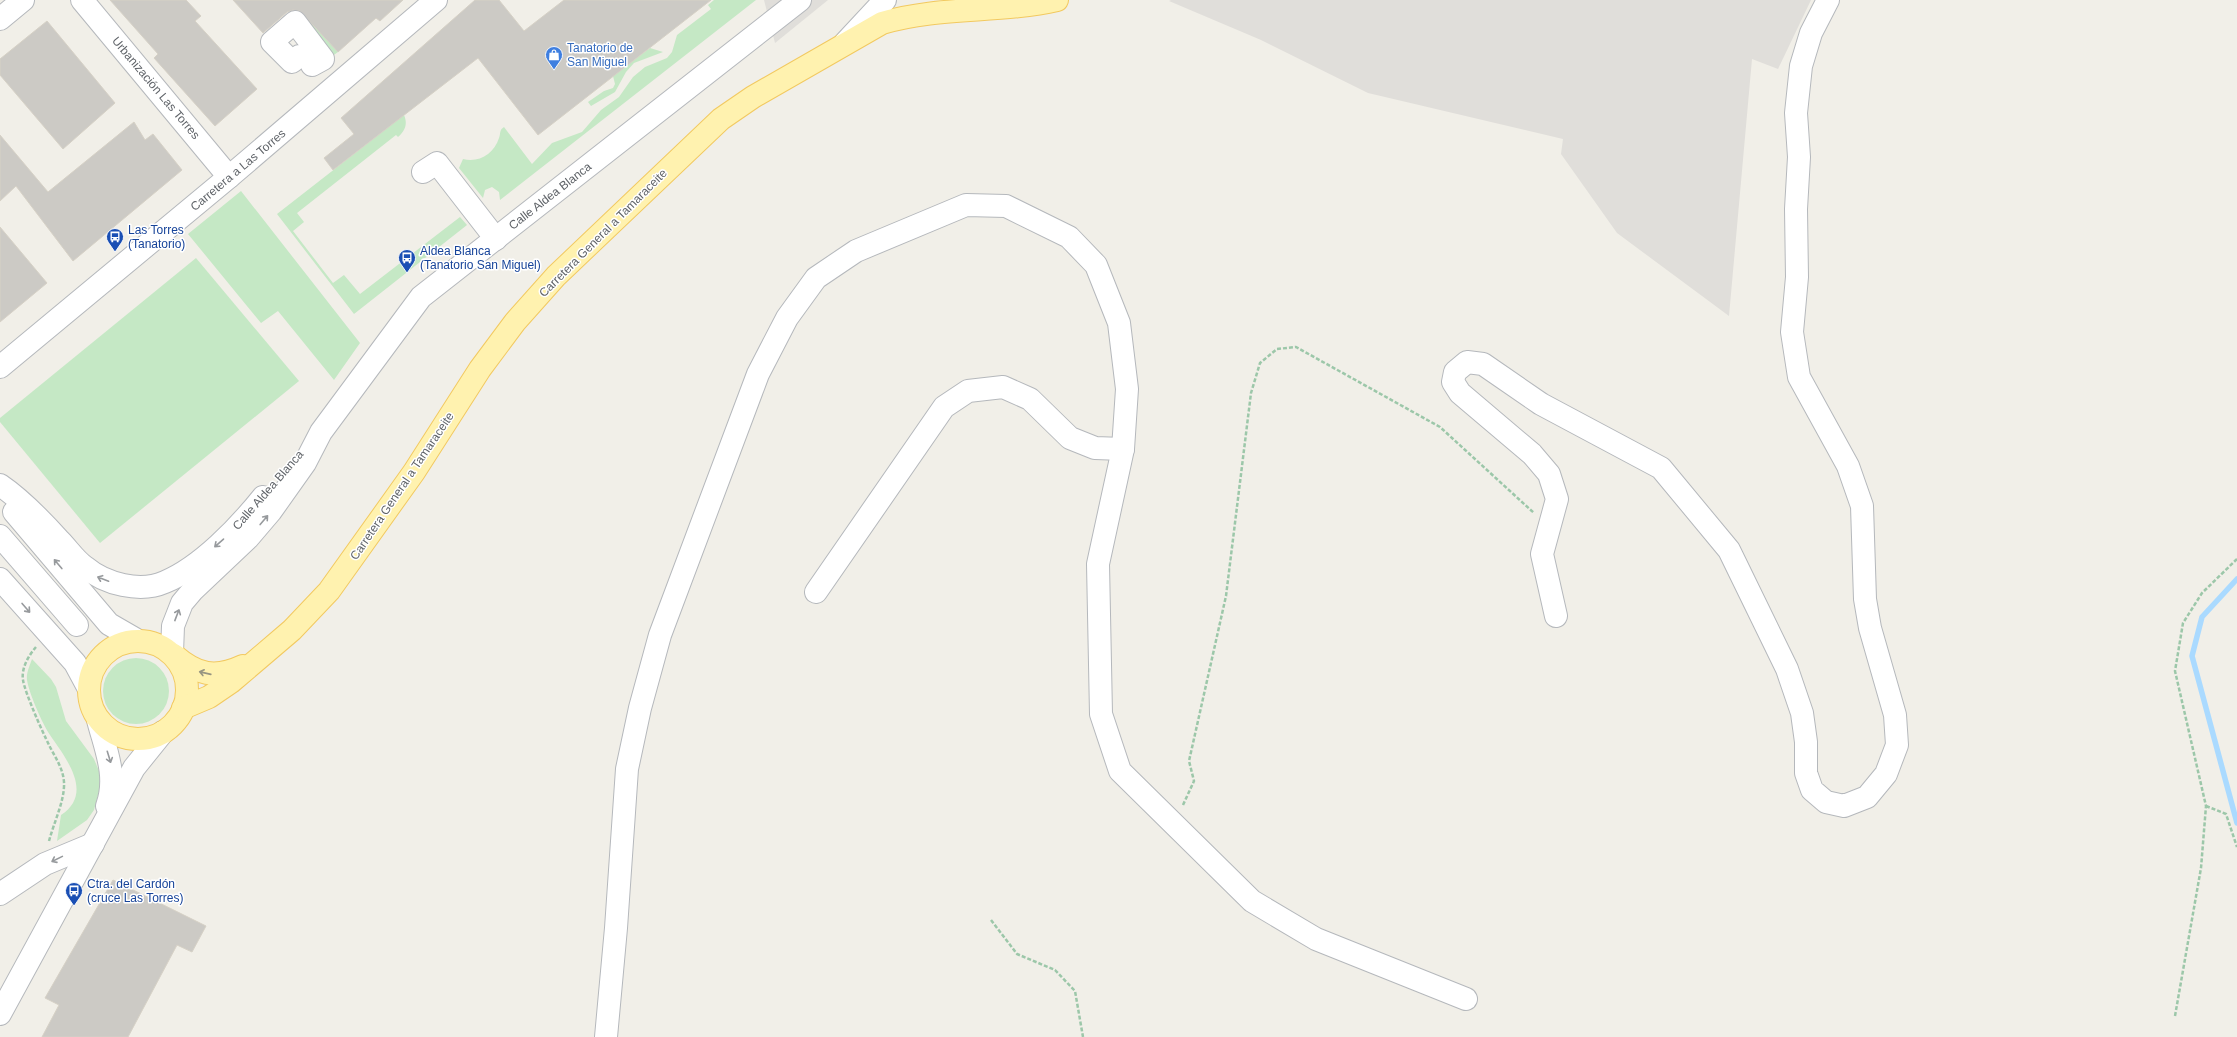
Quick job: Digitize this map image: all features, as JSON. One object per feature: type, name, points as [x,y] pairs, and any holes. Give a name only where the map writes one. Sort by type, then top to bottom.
[{"type":"main road","name":"Carretera General a Tamaraceite","points":[[183,708],[209,697],[231,682],[292,630],[329,591],[414,472],[480,369],[515,322],[556,276],[721,120],[753,97],[882,23],[900,17],[1057,0]]},
{"type":"main road","points":[[135,639],[155,643],[172,653],[182,670],[186,682],[186,695],[183,708],[172,726],[153,737],[138,739],[123,737],[109,730],[98,720],[91,706],[89,689],[90,676],[97,662],[114,647],[135,639]]},
{"type":"main road","name":"Carretera General a Tamaraceite","points":[[172,653],[190,668],[212,674],[236,669],[255,660]]},
{"type":"street","points":[[0,19],[23,0]]},
{"type":"street","name":"Urbanización Las Torres","points":[[82,0],[229,177]]},
{"type":"street","name":"Carretera a Las Torres","points":[[0,367],[229,177],[436,0]]},
{"type":"street","points":[[844,44],[885,0]]},
{"type":"street","points":[[1556,616],[1542,554],[1556,498],[1550,474],[1532,454],[1460,393],[1453,382],[1455,372],[1467,362],[1484,364],[1542,404],[1661,468],[1729,550],[1787,669],[1802,713],[1806,742],[1806,773],[1812,790],[1826,802],[1844,806],[1867,797],[1886,774],[1897,745],[1895,715],[1870,628],[1865,599],[1862,506],[1848,466],[1799,377],[1792,332],[1797,277],[1796,209],[1799,157],[1796,113],[1801,66],[1811,33],[1828,0]]},
{"type":"street","name":"Calle Aldea Blanca","points":[[172,653],[173,626],[182,603],[193,590],[248,538],[271,511],[304,463],[321,432],[421,297],[794,2]]},
{"type":"street","points":[[423,172],[437,163],[496,239]]},
{"type":"street","points":[[606,1037],[616,928],[627,769],[640,708],[658,642],[758,374],[787,318],[816,278],[856,250],[966,206],[1006,206],[1069,237],[1096,265],[1119,323],[1127,389],[1123,449],[1098,564],[1101,714],[1120,771],[1252,901],[1316,939],[1466,999]]},
{"type":"street","points":[[816,592],[944,407],[968,391],[1003,387],[1030,400],[1070,438],[1094,448],[1123,449]]},
{"type":"street","name":"Calle Aldea Blanca","points":[[0,485],[10,492],[50,530],[83,566],[96,576],[113,583],[147,586],[164,582],[184,571],[229,535],[250,513],[294,458],[321,432]]},
{"type":"street","points":[[0,496],[108,624],[135,639]]},
{"type":"street","points":[[0,536],[77,625]]},
{"type":"street","points":[[0,579],[76,663],[89,689]]},
{"type":"street","points":[[0,894],[45,864],[93,844],[110,800],[112,780],[111,764],[98,720]]},
{"type":"street","points":[[0,1014],[134,768],[163,732]]},
{"type":"path","points":[[1168,818],[1186,802],[1194,781],[1189,761],[1226,596],[1251,392],[1260,363],[1277,349],[1296,348],[1440,427],[1536,514],[1552,515]]},
{"type":"path","points":[[2175,1016],[2201,868],[2206,806],[2175,671],[2183,623],[2202,593],[2237,559]]},
{"type":"path","points":[[47,632],[30,654],[25,667],[23,680],[49,744],[58,761],[64,781],[62,796],[49,842]]},
{"type":"path","points":[[2206,806],[2226,814],[2237,847]]},
{"type":"path","points":[[991,920],[1017,954],[1056,970],[1075,991],[1083,1037]]},
{"type":"shaded area","points":[[764,0],[828,0],[775,43]]},
{"type":"shaded area","points":[[1811,0],[1778,69],[1752,59],[1729,316],[1617,233],[1561,154],[1563,139],[1368,93],[1261,40],[1169,1]]},
{"type":"green space","points":[[714,0],[756,0],[500,200],[499,192],[492,187],[485,190],[483,198],[459,168],[463,159],[475,160],[490,153],[497,144],[501,130],[504,127],[532,164],[552,143],[582,132],[601,110],[619,97],[633,77],[645,67],[667,58],[672,52],[677,35],[711,9],[708,5]]},
{"type":"green space","points":[[304,14],[338,52],[331,57],[295,22]]},
{"type":"green space","points":[[650,48],[663,52],[634,63],[626,72],[615,92],[591,106],[588,102],[604,91],[613,88],[615,84],[613,76]]},
{"type":"green space","points":[[404,115],[406,124],[400,135],[398,137],[396,135],[297,213],[304,222],[293,231],[333,283],[344,275],[360,294],[460,217],[467,225],[354,314],[277,214]]},
{"type":"green space","points":[[241,191],[360,343],[334,380],[278,311],[261,323],[188,234]]},
{"type":"green space","points":[[196,258],[299,381],[100,543],[0,422],[0,418]]},
{"type":"green space","points":[[130,658],[142,658],[155,663],[160,667],[167,678],[169,691],[167,704],[160,715],[149,722],[142,724],[130,724],[117,719],[108,710],[103,697],[103,685],[108,672],[117,663]]},
{"type":"green space","points":[[32,659],[51,679],[56,687],[66,721],[94,759],[99,771],[101,784],[94,810],[87,820],[57,841],[61,815],[71,806],[76,796],[76,785],[68,762],[45,727],[30,692],[27,677]]},
{"type":"building","points":[[110,0],[186,0],[201,16],[195,21],[257,89],[215,126],[154,58],[158,54]]},
{"type":"building","points":[[233,0],[403,0],[380,21],[376,18],[338,52],[300,11],[293,10],[287,12],[263,33]]},
{"type":"building","name":"Tanatorio de San Miguel","points":[[475,0],[499,0],[524,31],[564,0],[711,0],[538,135],[478,58],[333,170],[324,158],[354,134],[341,118]]},
{"type":"building","points":[[47,21],[115,103],[63,149],[0,75],[0,59]]},
{"type":"building","points":[[134,122],[145,140],[153,134],[182,170],[73,261],[16,186],[0,201],[0,135],[48,192]]},
{"type":"building","points":[[0,227],[47,283],[0,322]]},
{"type":"building","points":[[113,880],[206,926],[192,952],[177,945],[128,1037],[42,1037],[59,1005],[45,998]]},
{"type":"waterway","points":[[2237,579],[2202,617],[2192,656],[2237,823]]},
{"type":"place","name":"Tanatorio de San Miguel","points":[[554,70]]},
{"type":"place","name":"Las Torres (Tanatorio)","points":[[115,252]]},
{"type":"place","name":"Aldea Blanca (Tanatorio San Miguel)","points":[[407,273]]},
{"type":"place","name":"Ctra. del Cardón (cruce Las Torres)","points":[[74,906]]}]
